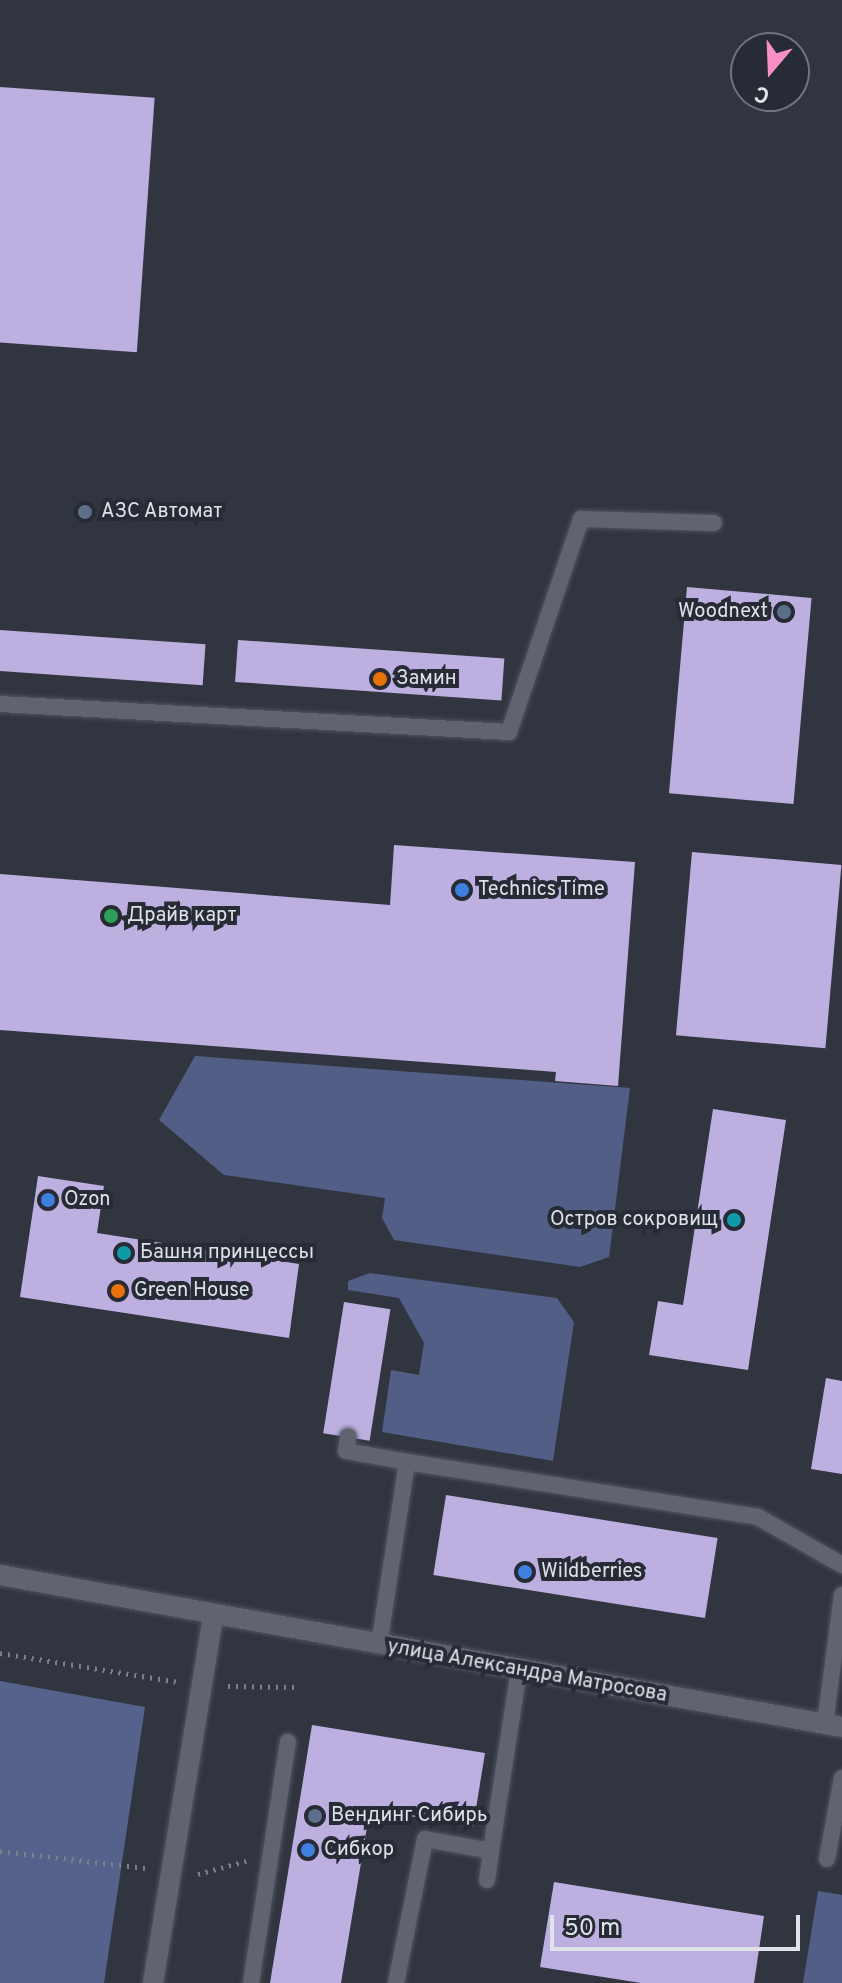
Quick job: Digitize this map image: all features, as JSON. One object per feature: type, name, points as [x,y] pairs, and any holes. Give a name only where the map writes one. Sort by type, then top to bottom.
[{"type":"street","name":"улица Александра Матросова","points":[[0,1575],[834,1726]]},
{"type":"street","points":[[153,1983],[213,1615]]},
{"type":"lane","points":[[0,704],[509,732],[581,519],[714,523]]},
{"type":"lane","points":[[348,1437],[346,1451],[758,1517],[842,1565]]},
{"type":"lane","points":[[379,1645],[407,1462]]},
{"type":"lane","points":[[834,1726],[842,1595]]},
{"type":"lane","points":[[487,1880],[519,1670]]},
{"type":"lane","points":[[251,1983],[268,1856],[288,1742]]},
{"type":"lane","points":[[827,1859],[842,1778]]},
{"type":"lane","points":[[396,1983],[425,1839],[491,1851]]},
{"type":"path","points":[[0,1653],[201,1686],[295,1687]]},
{"type":"path","points":[[0,1851],[146,1868]]},
{"type":"path","points":[[193,1875],[268,1856]]},
{"type":"shaded area","points":[[195,1056],[630,1088],[609,1257],[580,1267],[394,1240],[382,1218],[385,1198],[224,1175],[159,1120]]},
{"type":"shaded area","points":[[370,1273],[557,1298],[574,1322],[553,1461],[382,1432],[391,1370],[419,1375],[424,1343],[399,1298],[348,1290],[348,1281]]},
{"type":"shaded area","points":[[0,1681],[145,1707],[104,1983],[0,1983]]},
{"type":"shaded area","points":[[818,1891],[842,1895],[842,1983],[803,1983]]},
{"type":"building","points":[[0,87],[155,98],[137,352],[0,343]]},
{"type":"building","points":[[687,587],[812,598],[793,804],[669,793]]},
{"type":"building","points":[[0,630],[205,644],[203,685],[0,671]]},
{"type":"building","points":[[238,640],[504,659],[501,701],[235,682]]},
{"type":"building","points":[[394,845],[635,862],[618,1086],[555,1081],[556,1072],[0,1030],[0,874],[390,905]]},
{"type":"building","points":[[692,852],[841,865],[825,1048],[676,1035]]},
{"type":"building","name":"Остров сокровищ","points":[[713,1109],[786,1120],[748,1370],[649,1355],[658,1301],[683,1305]]},
{"type":"building","name":"Башня принцессы","points":[[38,1176],[104,1186],[97,1233],[299,1264],[289,1338],[20,1297]]},
{"type":"building","points":[[344,1302],[390,1309],[370,1441],[323,1433]]},
{"type":"building","points":[[826,1378],[842,1381],[842,1474],[811,1469]]},
{"type":"building","points":[[446,1495],[718,1538],[705,1618],[433,1575]]},
{"type":"building","points":[[312,1725],[485,1753],[473,1827],[370,1809],[341,1983],[270,1983]]},
{"type":"building","points":[[554,1882],[764,1916],[754,1983],[641,1983],[540,1967]]},
{"type":"place","name":"АЗС Автомат","points":[[85,512]]},
{"type":"place","name":"Woodnext","points":[[784,612]]},
{"type":"place","name":"Замин","points":[[380,679]]},
{"type":"place","name":"Technics Time","points":[[462,890]]},
{"type":"place","name":"Драйв карт","points":[[111,916]]},
{"type":"place","name":"Ozon","points":[[48,1200]]},
{"type":"place","name":"Остров сокровищ","points":[[734,1220]]},
{"type":"place","name":"Башня принцессы","points":[[124,1253]]},
{"type":"place","name":"Green House","points":[[118,1291]]},
{"type":"place","name":"Wildberries","points":[[525,1572]]},
{"type":"place","name":"Вендинг Сибирь","points":[[315,1816]]},
{"type":"place","name":"Сибкор","points":[[308,1850]]}]
